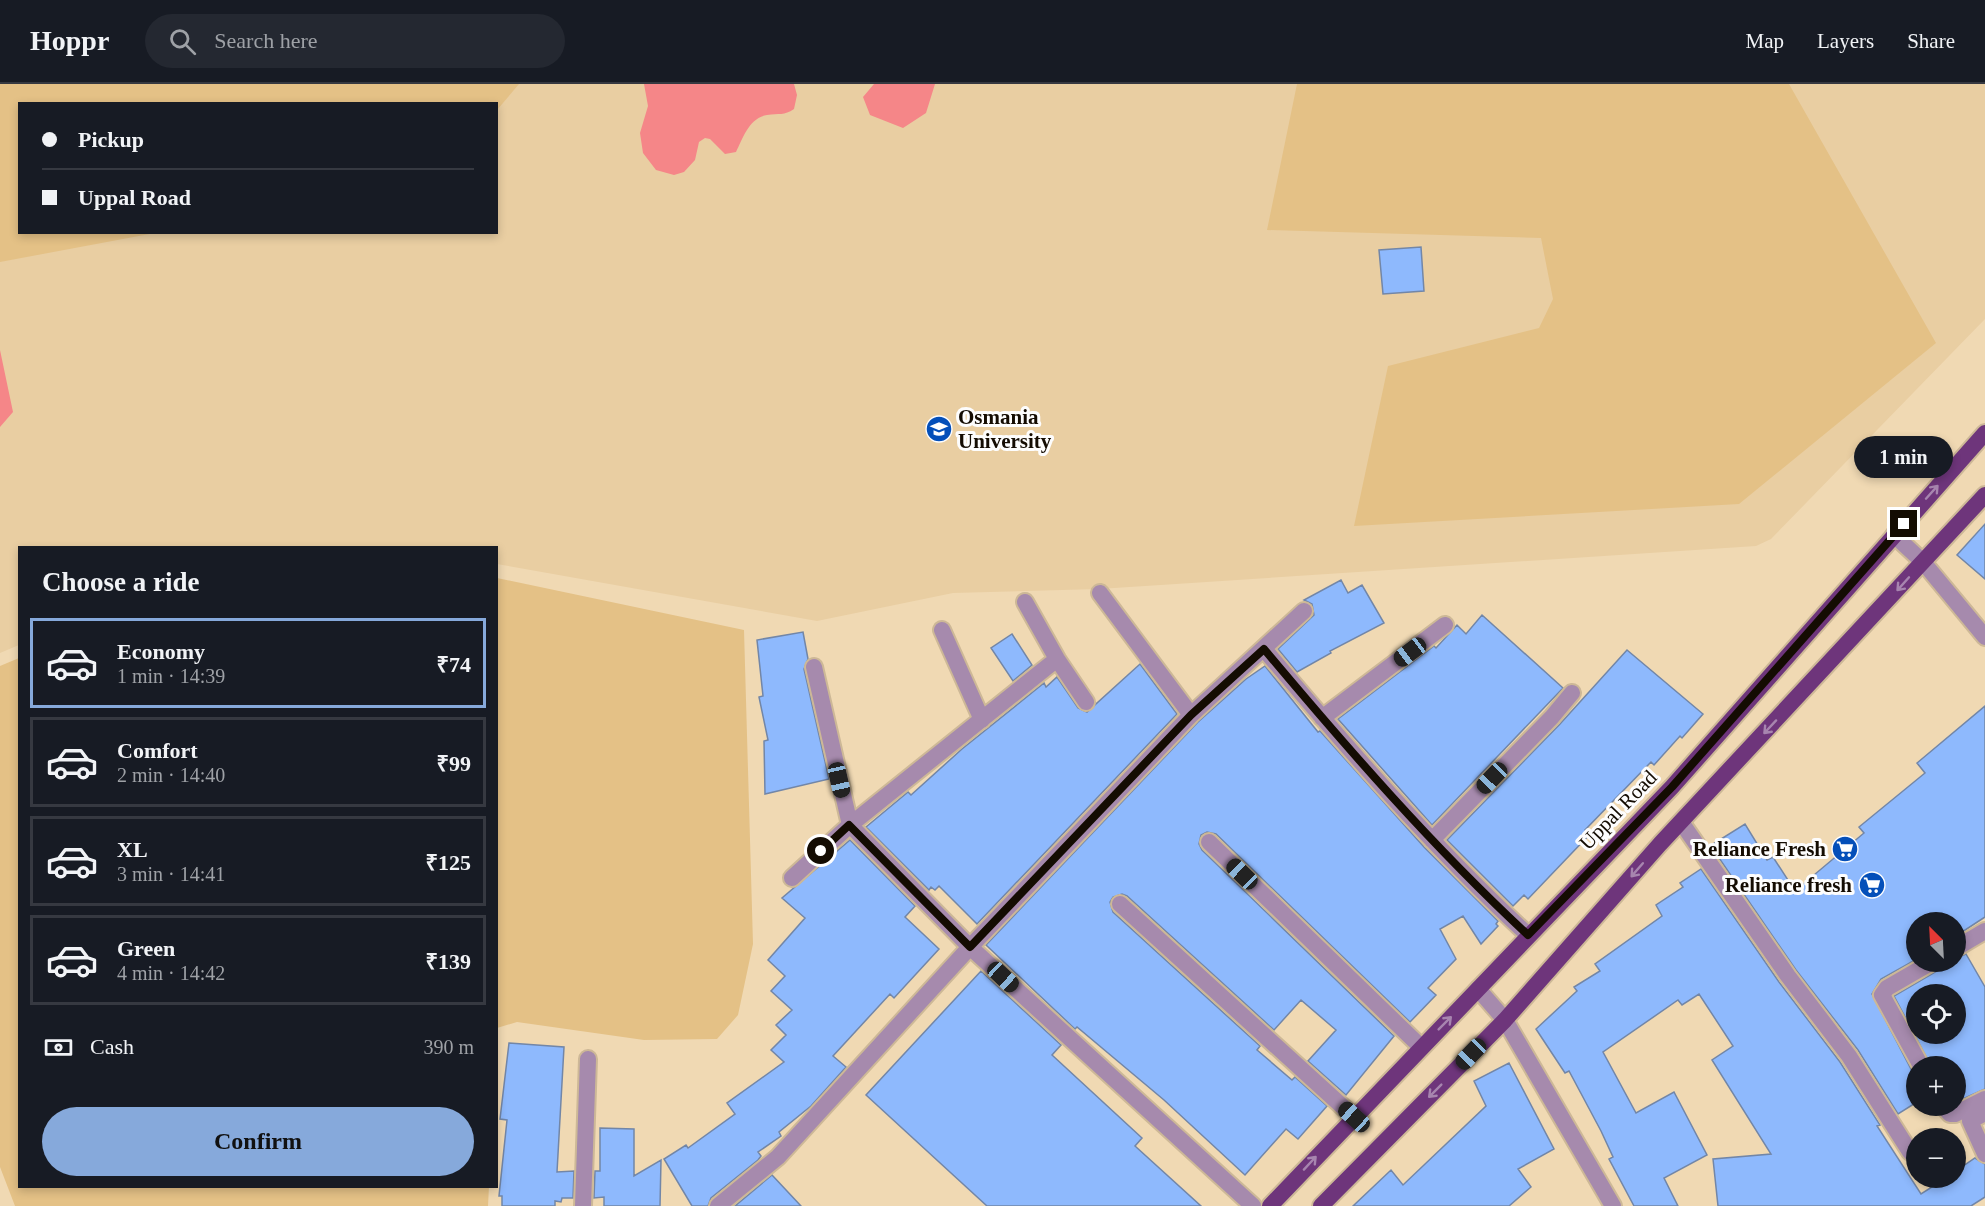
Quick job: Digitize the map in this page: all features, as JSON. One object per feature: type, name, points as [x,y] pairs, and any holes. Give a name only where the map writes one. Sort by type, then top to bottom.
[{"type":"highway","name":"Uppal Road","points":[[1270,1206],[1672,787],[1985,433]]},
{"type":"highway","points":[[1322,1206],[1505,1020],[1681,822],[1985,495]]},
{"type":"street","points":[[1894,535],[1923,562],[1985,637]]},
{"type":"street","points":[[1100,593],[1191,715]]},
{"type":"street","points":[[1025,602],[1057,659],[1086,702]]},
{"type":"street","points":[[718,1206],[778,1157],[970,947],[1191,715],[1304,611]]},
{"type":"street","points":[[1322,718],[1445,626]]},
{"type":"street","points":[[942,630],[982,720]]},
{"type":"street","points":[[1264,649],[1322,718],[1432,840],[1481,892],[1528,935]]},
{"type":"street","points":[[792,878],[849,825],[1057,659]]},
{"type":"street","points":[[814,667],[849,825],[970,947],[1253,1206]]},
{"type":"street","points":[[1432,840],[1552,717],[1572,693]]},
{"type":"street","points":[[1681,822],[1788,976],[1850,1056],[1906,1146]]},
{"type":"street","points":[[1209,842],[1421,1047]]},
{"type":"street","points":[[1120,904],[1354,1117]]},
{"type":"street","points":[[1966,942],[1985,931]]},
{"type":"street","points":[[1915,972],[1887,988],[1882,995],[1916,1056]]},
{"type":"street","points":[[1478,989],[1505,1020],[1613,1206]]},
{"type":"street","points":[[583,1206],[588,1059]]},
{"type":"street","points":[[1966,1108],[1985,1099]]},
{"type":"street","points":[[1985,1113],[1970,1121],[1985,1154]]},
{"type":"shaded area","name":"Osmania University","points":[[0,84],[1985,84],[1985,319],[1771,539],[1756,546],[1099,589],[953,593],[817,621],[498,564],[498,546],[18,546],[18,645],[0,653]]},
{"type":"shaded area","points":[[0,84],[519,84],[498,109],[498,102],[18,102],[18,234],[150,234],[0,262]]},
{"type":"shaded area","points":[[644,84],[794,84],[797,95],[794,109],[761,117],[751,124],[736,152],[725,154],[710,139],[705,138],[699,142],[695,160],[684,172],[674,175],[656,170],[643,153],[640,133],[648,106]]},
{"type":"shaded area","points":[[874,84],[935,84],[926,113],[903,128],[870,115],[863,97]]},
{"type":"shaded area","points":[[1297,84],[1789,84],[1936,343],[1739,504],[1354,526],[1388,366],[1539,328],[1553,299],[1541,238],[1267,230]]},
{"type":"shaded area","points":[[0,350],[13,412],[0,427]]},
{"type":"shaded area","points":[[498,578],[744,630],[753,944],[738,1015],[717,1039],[644,1040],[517,1022],[498,1028]]},
{"type":"shaded area","points":[[18,658],[18,1188],[489,1188],[488,1206],[15,1206],[0,1167],[0,666]]},
{"type":"building","points":[[1421,247],[1424,291],[1383,294],[1379,250]]},
{"type":"building","points":[[1985,524],[1985,579],[1957,555]]},
{"type":"building","points":[[1341,580],[1348,593],[1362,585],[1384,623],[1330,651],[1331,653],[1297,672],[1278,649],[1314,615],[1312,604],[1304,600]]},
{"type":"building","points":[[1482,615],[1563,688],[1432,825],[1338,719],[1434,646],[1436,648],[1457,625],[1466,634]]},
{"type":"building","points":[[803,632],[808,659],[804,669],[829,779],[765,794],[764,741],[768,740],[759,697],[763,696],[757,640]]},
{"type":"building","points":[[1012,634],[1032,665],[1013,681],[991,648]]},
{"type":"building","points":[[1627,650],[1703,714],[1682,738],[1680,736],[1654,765],[1651,762],[1585,830],[1590,834],[1528,899],[1524,895],[1513,906],[1447,840],[1560,724]]},
{"type":"building","points":[[1140,664],[1177,714],[977,924],[939,886],[935,890],[931,887],[929,890],[866,827],[908,792],[911,795],[962,749],[1044,683],[1046,687],[1057,677],[1078,708],[1087,712]]},
{"type":"building","points":[[1265,666],[1318,732],[1320,731],[1424,847],[1498,921],[1496,924],[1498,926],[1481,944],[1463,916],[1440,929],[1456,959],[1428,988],[1436,995],[1410,1022],[1216,834],[1207,832],[1201,835],[1199,844],[1202,850],[1394,1036],[1346,1095],[1308,1061],[1336,1030],[1301,1000],[1274,1030],[1127,896],[1122,894],[1113,897],[1110,902],[1113,912],[1260,1046],[1257,1050],[1292,1080],[1295,1077],[1327,1106],[1298,1139],[1286,1129],[1245,1175],[1164,1100],[1077,1027],[1075,1029],[986,945],[1198,722],[1246,679]]},
{"type":"building","points":[[1985,706],[1985,917],[1966,929],[1966,912],[1906,912],[1906,965],[1881,979],[1872,994],[1906,1059],[1906,1109],[1898,1114],[1858,1050],[1796,970],[1719,858],[1721,856],[1713,844],[1745,824],[1767,860],[1773,857],[1795,891],[1864,833],[1859,827],[1925,773],[1917,763]]},
{"type":"building","points":[[850,840],[915,906],[905,917],[939,949],[894,998],[890,994],[833,1056],[846,1067],[811,1106],[779,1132],[781,1136],[758,1152],[761,1156],[758,1160],[711,1198],[708,1206],[692,1206],[664,1159],[686,1145],[688,1148],[735,1114],[727,1103],[784,1062],[771,1050],[786,1035],[776,1025],[792,1010],[771,991],[785,976],[768,960],[805,918],[782,898]]},
{"type":"building","points":[[1701,869],[1779,982],[1840,1062],[1906,1171],[1906,1188],[1917,1188],[1921,1194],[1930,1188],[1966,1188],[1966,1164],[1975,1158],[1985,1164],[1985,1197],[1971,1206],[1718,1206],[1713,1159],[1771,1154],[1712,1060],[1733,1046],[1699,994],[1682,1005],[1678,1000],[1603,1052],[1636,1113],[1674,1092],[1707,1155],[1664,1178],[1678,1206],[1634,1206],[1609,1159],[1613,1157],[1601,1131],[1569,1071],[1565,1073],[1536,1029],[1577,991],[1574,987],[1600,971],[1595,964],[1662,916],[1656,905],[1683,887],[1680,883]]},
{"type":"building","points":[[1966,954],[1985,987],[1985,1089],[1966,1098],[1966,1056],[1926,1056],[1919,1044],[1966,1044],[1966,984],[1915,984],[1935,972],[1966,972]]},
{"type":"building","points":[[981,971],[1061,1045],[1052,1055],[1142,1138],[1135,1146],[1201,1206],[987,1206],[866,1095]]},
{"type":"building","points":[[1906,989],[1906,1019],[1894,996]]},
{"type":"building","points":[[509,1043],[564,1047],[557,1172],[574,1171],[573,1198],[562,1198],[561,1202],[555,1201],[555,1206],[502,1206],[502,1196],[499,1196],[507,1120],[500,1119]]},
{"type":"building","points":[[1509,1063],[1554,1149],[1518,1169],[1531,1187],[1509,1206],[1353,1206],[1391,1170],[1403,1185],[1486,1106],[1474,1081]]},
{"type":"building","points":[[600,1128],[634,1129],[634,1176],[661,1160],[660,1206],[604,1206],[604,1197],[594,1198],[595,1171],[600,1171]]},
{"type":"building","points":[[772,1175],[801,1206],[735,1206]]},
{"type":"place","name":"Osmania University","points":[[939,429]]},
{"type":"place","name":"Reliance Fresh","points":[[1845,849]]},
{"type":"place","name":"Reliance fresh","points":[[1872,885]]},
{"type":"route","points":[[821,851],[849,825],[970,947],[1191,715],[1264,649],[1322,718],[1432,840],[1481,892],[1528,935],[1672,787],[1904,524]]}]
